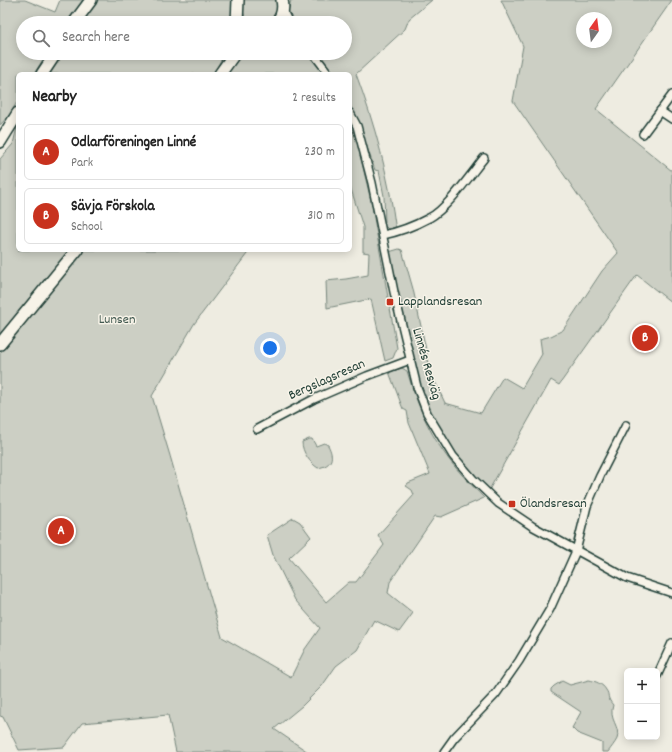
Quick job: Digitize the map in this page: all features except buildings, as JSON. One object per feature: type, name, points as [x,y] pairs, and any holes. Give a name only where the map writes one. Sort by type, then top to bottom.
[{"type":"main road","points":[[79,16],[91,0]]},
{"type":"main road","points":[[280,16],[283,4]]},
{"type":"main road","points":[[237,16],[238,5]]},
{"type":"main road","points":[[238,5],[241,16]]},
{"type":"main road","points":[[43,72],[51,60]]},
{"type":"main road","points":[[222,72],[226,60]]},
{"type":"main road","points":[[222,72],[230,60]]},
{"type":"main road","points":[[0,142],[16,116]]},
{"type":"main road","points":[[0,344],[75,252]]},
{"type":"street","points":[[283,4],[287,16]]},
{"type":"street","points":[[319,60],[328,72]]},
{"type":"street","points":[[643,134],[672,96]]},
{"type":"street","points":[[660,111],[672,120]]},
{"type":"street","name":"Linnés Resväg","points":[[352,117],[357,126],[370,176],[394,292],[417,387],[427,413],[453,456],[472,479],[498,503],[532,526],[627,578],[672,593]]},
{"type":"street","points":[[383,236],[398,232],[430,218],[446,204],[484,158]]},
{"type":"street","name":"Bergslagsresan","points":[[257,428],[314,398],[410,360]]},
{"type":"street","points":[[444,752],[454,738],[496,694],[519,661],[550,609],[576,551],[587,506],[600,476],[626,425]]},
{"type":"street","points":[[660,669],[672,643]]},
{"type":"green space","points":[[0,0],[25,0],[55,12],[60,0],[84,0],[72,16],[16,16],[16,60],[43,60],[35,72],[16,72],[16,104],[11,113],[0,125]]},
{"type":"green space","points":[[98,0],[233,0],[233,16],[86,16]]},
{"type":"green space","points":[[243,0],[277,0],[278,9],[275,16],[245,16]]},
{"type":"green space","points":[[291,0],[432,0],[409,19],[405,29],[356,74],[380,151],[396,231],[388,229],[382,223],[385,222],[384,196],[379,171],[375,170],[359,124],[352,109],[352,72],[331,72],[322,60],[352,60],[352,16],[289,16],[288,11]]},
{"type":"green space","points":[[501,0],[672,0],[596,109],[672,171],[672,303],[637,275],[559,385],[551,380],[489,490],[470,470],[445,438],[425,402],[412,358],[389,252],[399,249],[402,250],[413,289],[431,373],[445,403],[481,413],[503,377],[522,388],[542,354],[540,339],[551,336],[563,330],[602,271],[618,253],[513,101],[523,46]]},
{"type":"green space","points":[[56,60],[221,60],[214,72],[48,72]]},
{"type":"green space","points":[[235,60],[312,60],[322,72],[227,72]]},
{"type":"green space","points":[[352,129],[356,138],[371,201],[397,348],[393,358],[385,361],[371,299],[327,308],[326,281],[368,275],[369,253],[363,252],[363,227],[352,192]]},
{"type":"green space","points":[[16,131],[16,252],[67,252],[0,334],[0,159],[13,144]]},
{"type":"green space","name":"Lunsen","points":[[82,252],[248,252],[194,324],[152,396],[222,637],[291,677],[305,649],[320,628],[295,600],[273,555],[267,535],[293,518],[300,522],[311,537],[289,558],[326,602],[349,582],[356,582],[384,545],[378,535],[414,495],[412,490],[406,486],[408,483],[430,474],[409,423],[407,411],[403,409],[389,372],[402,368],[407,371],[414,393],[433,435],[454,466],[484,498],[441,517],[435,516],[390,582],[388,593],[413,613],[399,632],[374,620],[357,650],[336,666],[322,686],[302,706],[274,729],[308,752],[176,752],[168,715],[82,723],[64,747],[19,750],[3,717],[0,716],[0,353]]},
{"type":"green space","points":[[312,439],[316,446],[324,443],[328,445],[331,453],[331,460],[327,465],[318,468],[307,457],[303,450],[302,442]]},
{"type":"green space","points":[[589,680],[603,686],[613,705],[612,715],[618,734],[616,741],[608,752],[602,752],[602,743],[577,733],[572,728],[581,712],[551,692],[551,689],[554,686],[562,681],[570,685]]},
{"type":"place","name":"Lapplandsresan","points":[[390,302]]},
{"type":"place","name":"Sävja Förskola","points":[[645,338]]},
{"type":"place","name":"Ölandsresan","points":[[512,504]]},
{"type":"place","name":"Odlarföreningen Linné","points":[[61,531]]}]
